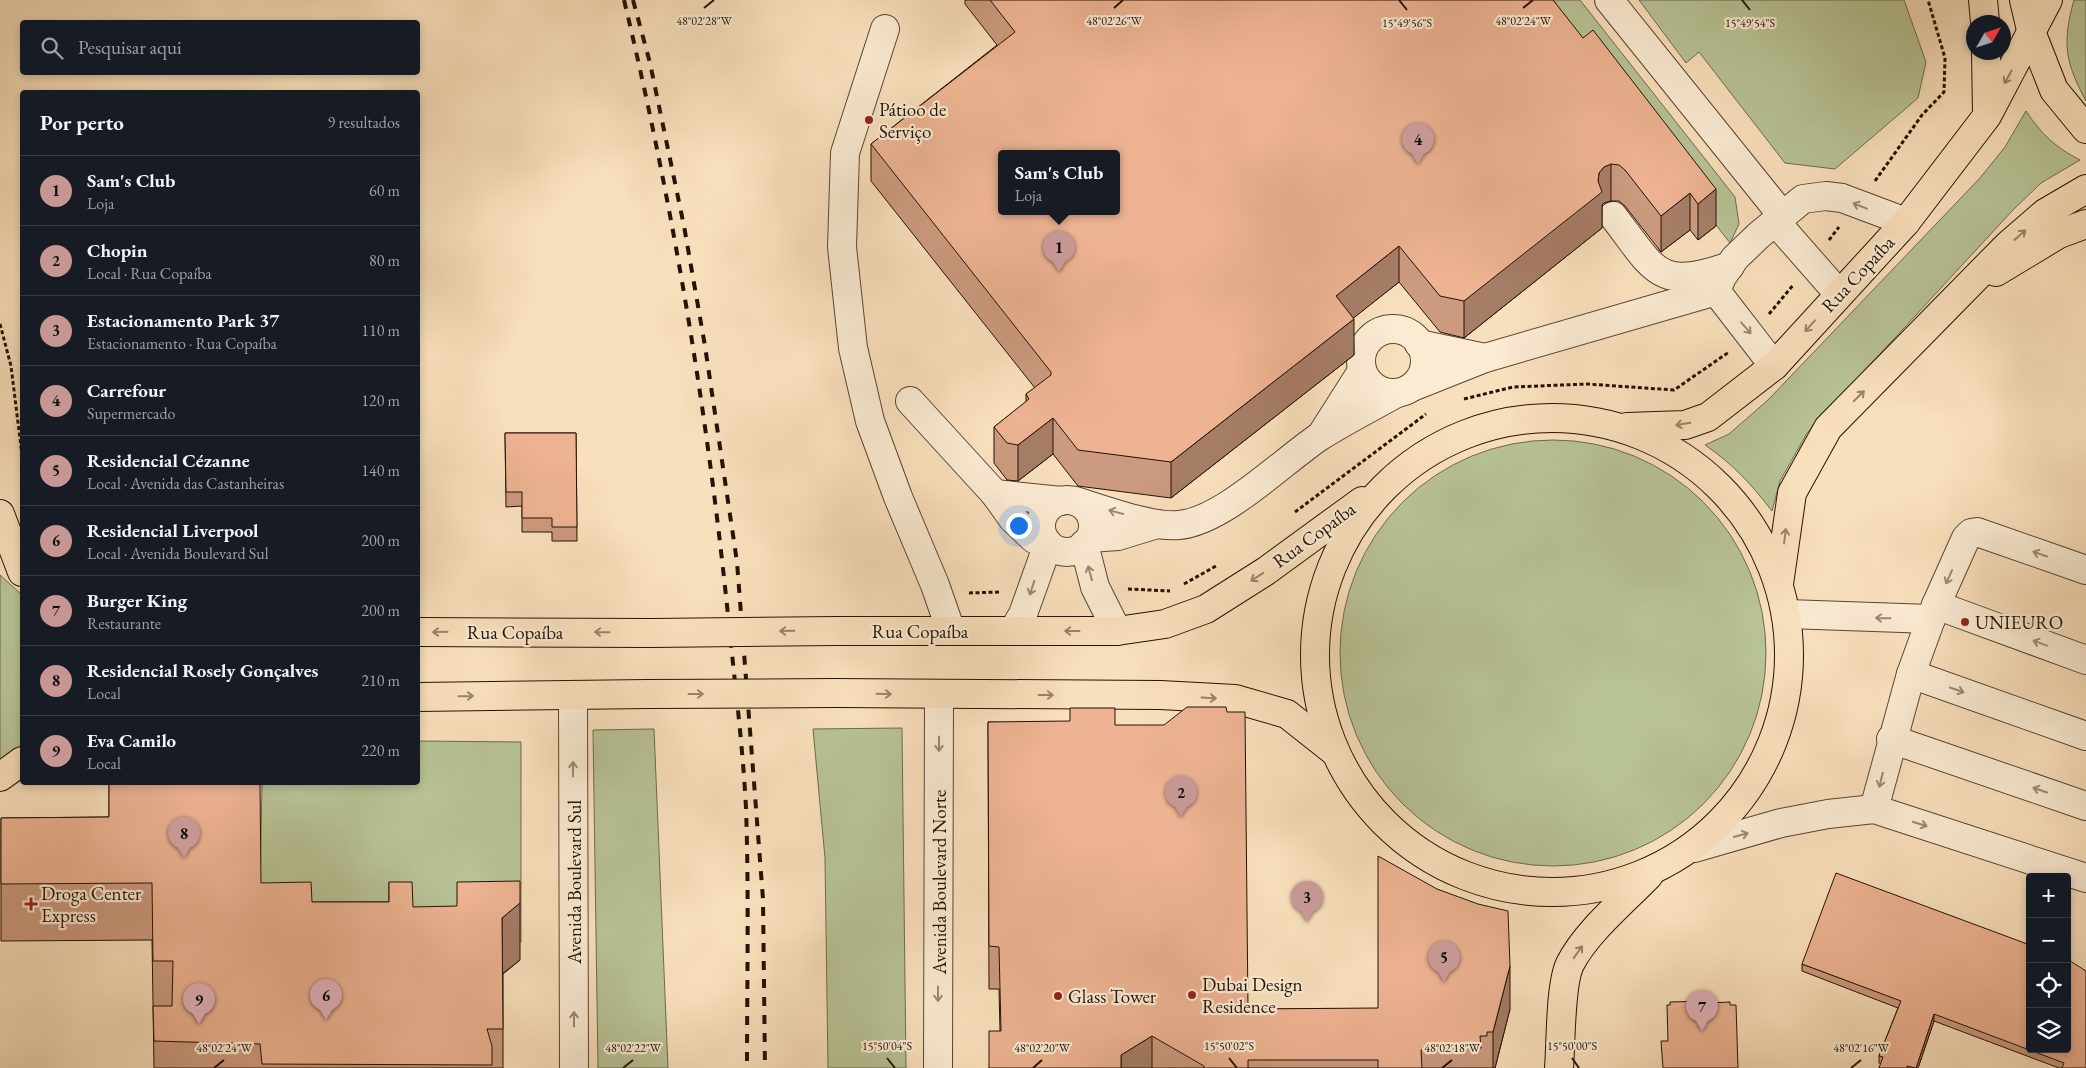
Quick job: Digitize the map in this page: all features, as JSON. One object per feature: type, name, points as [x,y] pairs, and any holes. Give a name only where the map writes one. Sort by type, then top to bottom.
[{"type":"main road","points":[[1983,0],[1984,15]]},
{"type":"main road","points":[[2024,0],[2032,34],[2054,90],[2086,128]]},
{"type":"main road","name":"Rua Copaíba","points":[[1620,427],[1685,425],[1708,417],[1774,366],[1906,222],[1987,116],[2032,34],[2048,0]]},
{"type":"main road","points":[[1986,60],[1987,116]]},
{"type":"main road","points":[[1779,584],[1792,493],[1828,428],[2008,245],[2045,213],[2086,189]]},
{"type":"main road","points":[[1960,293],[2059,234],[2086,224]]},
{"type":"main road","points":[[1334,752],[1315,684],[1317,612],[1340,545],[1382,487],[1432,448],[1492,424],[1557,416],[1620,427],[1673,451],[1719,486],[1755,532],[1779,584],[1787,614],[1790,667],[1782,719],[1763,768],[1738,805],[1694,848],[1650,874],[1589,936],[1569,965],[1564,997],[1559,1068]]},
{"type":"main road","name":"Rua Copaíba","points":[[420,632],[1117,631],[1165,624],[1206,609],[1266,571],[1382,487]]},
{"type":"main road","points":[[0,514],[20,567]]},
{"type":"main road","points":[[0,562],[20,577]]},
{"type":"main road","points":[[420,697],[835,693],[1160,695],[1235,699],[1287,714],[1334,752],[1376,815],[1434,862],[1443,866],[1504,889],[1578,893],[1650,874]]},
{"type":"main road","points":[[0,777],[20,762]]},
{"type":"street","points":[[1609,0],[1811,262],[1839,294]]},
{"type":"street","points":[[885,29],[845,153],[842,247],[853,348],[870,420],[898,497],[935,585],[950,631]]},
{"type":"street","points":[[1013,631],[1023,614],[1047,543],[1042,532],[1044,512],[1052,505],[1068,501],[1157,524],[1178,526],[1200,520],[1222,509],[1320,437],[1404,390],[1484,358],[1712,292],[1741,252],[1778,218],[1803,199],[1826,196],[1842,198],[1857,206],[1906,222]]},
{"type":"street","points":[[1730,266],[1706,275],[1679,278],[1663,275],[1652,266],[1609,220],[1641,268],[1662,283],[1712,292],[1752,336],[1774,366]]},
{"type":"street","points":[[1320,437],[1359,353],[1379,325],[1404,331],[1419,344],[1484,358]]},
{"type":"street","points":[[1359,353],[1375,388],[1404,390],[1423,372],[1425,362],[1419,344]]},
{"type":"street","points":[[910,401],[995,494],[1012,519],[1034,539],[1047,543],[1054,549],[1069,552],[1083,547],[1087,541],[1093,523],[1091,516],[1082,504],[995,494]]},
{"type":"street","points":[[1087,541],[1118,536],[1157,524]]},
{"type":"street","points":[[1874,809],[1891,739],[1911,674],[1934,612],[1966,538],[1971,533],[1977,532],[2086,570]]},
{"type":"street","points":[[1087,541],[1094,587],[1117,631]]},
{"type":"street","points":[[1787,614],[1934,612],[2086,660]]},
{"type":"street","points":[[1911,674],[2086,736]]},
{"type":"street","name":"Avenida Boulevard Norte","points":[[938,1068],[939,695]]},
{"type":"street","name":"Avenida Boulevard Sul","points":[[573,696],[574,1068]]},
{"type":"street","points":[[1891,739],[2086,806]]},
{"type":"street","points":[[1694,848],[1781,823],[1828,814],[1874,809],[2086,878]]},
{"type":"path","points":[[1456,401],[1523,387],[1587,384],[1674,390],[1752,336],[1857,206],[1922,115],[1944,92],[1945,58],[1928,0]]},
{"type":"path","points":[[0,324],[11,366],[20,440]]},
{"type":"path","points":[[1292,514],[1430,411]]},
{"type":"path","points":[[1181,586],[1221,563]]},
{"type":"path","points":[[1094,587],[1173,591]]},
{"type":"green space","points":[[1542,0],[1580,0],[1735,197],[1739,224],[1730,243]]},
{"type":"green space","points":[[1639,0],[1904,0],[1926,62],[1918,98],[1835,169],[1785,163],[1699,52],[1686,63]]},
{"type":"green space","points":[[2074,0],[2086,0],[2086,101],[2074,75],[2068,52],[2068,28]]},
{"type":"green space","points":[[2026,111],[2050,140],[2080,160],[2041,183],[2013,210],[1807,433],[1780,481],[1772,511],[1742,475],[1705,445],[1729,434],[1768,400],[1980,178],[2005,147]]},
{"type":"green space","points":[[1553,440],[1595,444],[1634,456],[1671,476],[1704,502],[1730,535],[1750,572],[1762,611],[1766,653],[1762,695],[1750,734],[1730,771],[1704,804],[1671,830],[1634,850],[1595,862],[1553,866],[1511,862],[1472,850],[1435,830],[1402,804],[1376,771],[1356,734],[1344,695],[1340,653],[1344,611],[1356,572],[1376,535],[1402,502],[1435,476],[1472,456],[1511,444]]},
{"type":"green space","points":[[0,575],[20,593],[20,750],[0,766]]},
{"type":"green space","points":[[902,728],[906,1068],[828,1068],[825,858],[813,729]]},
{"type":"green space","points":[[654,729],[668,1068],[598,1068],[593,730]]},
{"type":"green space","points":[[420,741],[521,742],[521,942],[259,944],[262,785],[420,785]]},
{"type":"building","points":[[990,0],[1553,0],[1583,38],[1593,30],[1716,189],[1698,204],[1690,193],[1661,216],[1625,170],[1619,165],[1611,164],[1604,167],[1599,173],[1598,181],[1602,192],[1464,301],[1440,296],[1399,246],[1336,296],[1354,319],[1171,462],[1078,450],[1053,418],[1018,445],[1007,443],[994,427],[1029,399],[1026,394],[1051,375],[1051,372],[871,144],[1015,32]]},
{"type":"building","points":[[505,433],[576,433],[577,527],[552,527],[552,518],[522,518],[522,492],[506,492]]},
{"type":"building","points":[[1187,707],[1226,707],[1227,712],[1245,712],[1248,1009],[1378,1008],[1378,856],[1437,889],[1478,904],[1508,911],[1510,966],[1493,1032],[1487,1032],[1487,1036],[1480,1036],[1481,1048],[1421,1050],[1422,1068],[1378,1068],[1378,1060],[1248,1060],[1248,1068],[1204,1068],[1204,1066],[1152,1036],[1121,1055],[1121,1068],[989,1068],[989,1031],[1001,1031],[999,947],[989,946],[988,722],[1070,721],[1070,708],[1115,708],[1115,725],[1164,725]]},
{"type":"building","points":[[109,785],[260,785],[261,883],[311,882],[312,902],[389,902],[389,882],[412,882],[413,907],[457,906],[457,882],[520,881],[520,903],[502,918],[503,1029],[487,1029],[492,1046],[492,1065],[262,1064],[260,1044],[154,1041],[153,1006],[172,1006],[173,961],[153,961],[152,883],[1,884],[1,818],[109,817]]},
{"type":"building","points":[[1836,873],[2026,944],[2026,1049],[1934,1014],[1916,1068],[1907,1066],[1907,1068],[1879,1068],[1883,1057],[1879,1056],[1901,1001],[1802,964]]},
{"type":"building","points":[[2071,962],[2086,971],[2086,1068],[2062,1068],[2064,1063],[2037,1053],[2071,1053]]},
{"type":"building","points":[[1709,1001],[1709,1003],[1730,1002],[1730,1005],[1736,1005],[1738,1068],[1663,1068],[1661,1041],[1668,1041],[1667,1005],[1670,1005],[1670,1002]]},
{"type":"railway","points":[[624,0],[659,157],[674,237],[712,475],[739,721],[746,808],[748,905],[747,1068]]},
{"type":"railway","points":[[633,0],[650,63],[684,226],[705,346],[737,562],[763,899],[765,1068]]},
{"type":"place","name":"Pátioo de Serviço","points":[[869,120]]},
{"type":"place","name":"Carrefour","points":[[1418,164]]},
{"type":"place","name":"Sam's Club","points":[[1059,272]]},
{"type":"place","name":"UNIEURO","points":[[1965,622]]},
{"type":"place","name":"Chopin","points":[[1181,817]]},
{"type":"place","name":"Residencial Rosely Gonçalves","points":[[184,858]]},
{"type":"place","name":"Droga Center Express","points":[[31,904]]},
{"type":"place","name":"Estacionamento Park 37","points":[[1307,922]]},
{"type":"place","name":"Residencial Cézanne","points":[[1444,982]]},
{"type":"place","name":"Dubai Design Residence","points":[[1192,995]]},
{"type":"place","name":"Glass Tower","points":[[1058,996]]},
{"type":"place","name":"Residencial Liverpool","points":[[326,1020]]},
{"type":"place","name":"Eva Camilo","points":[[199,1024]]},
{"type":"place","name":"Burger King","points":[[1702,1031]]}]
